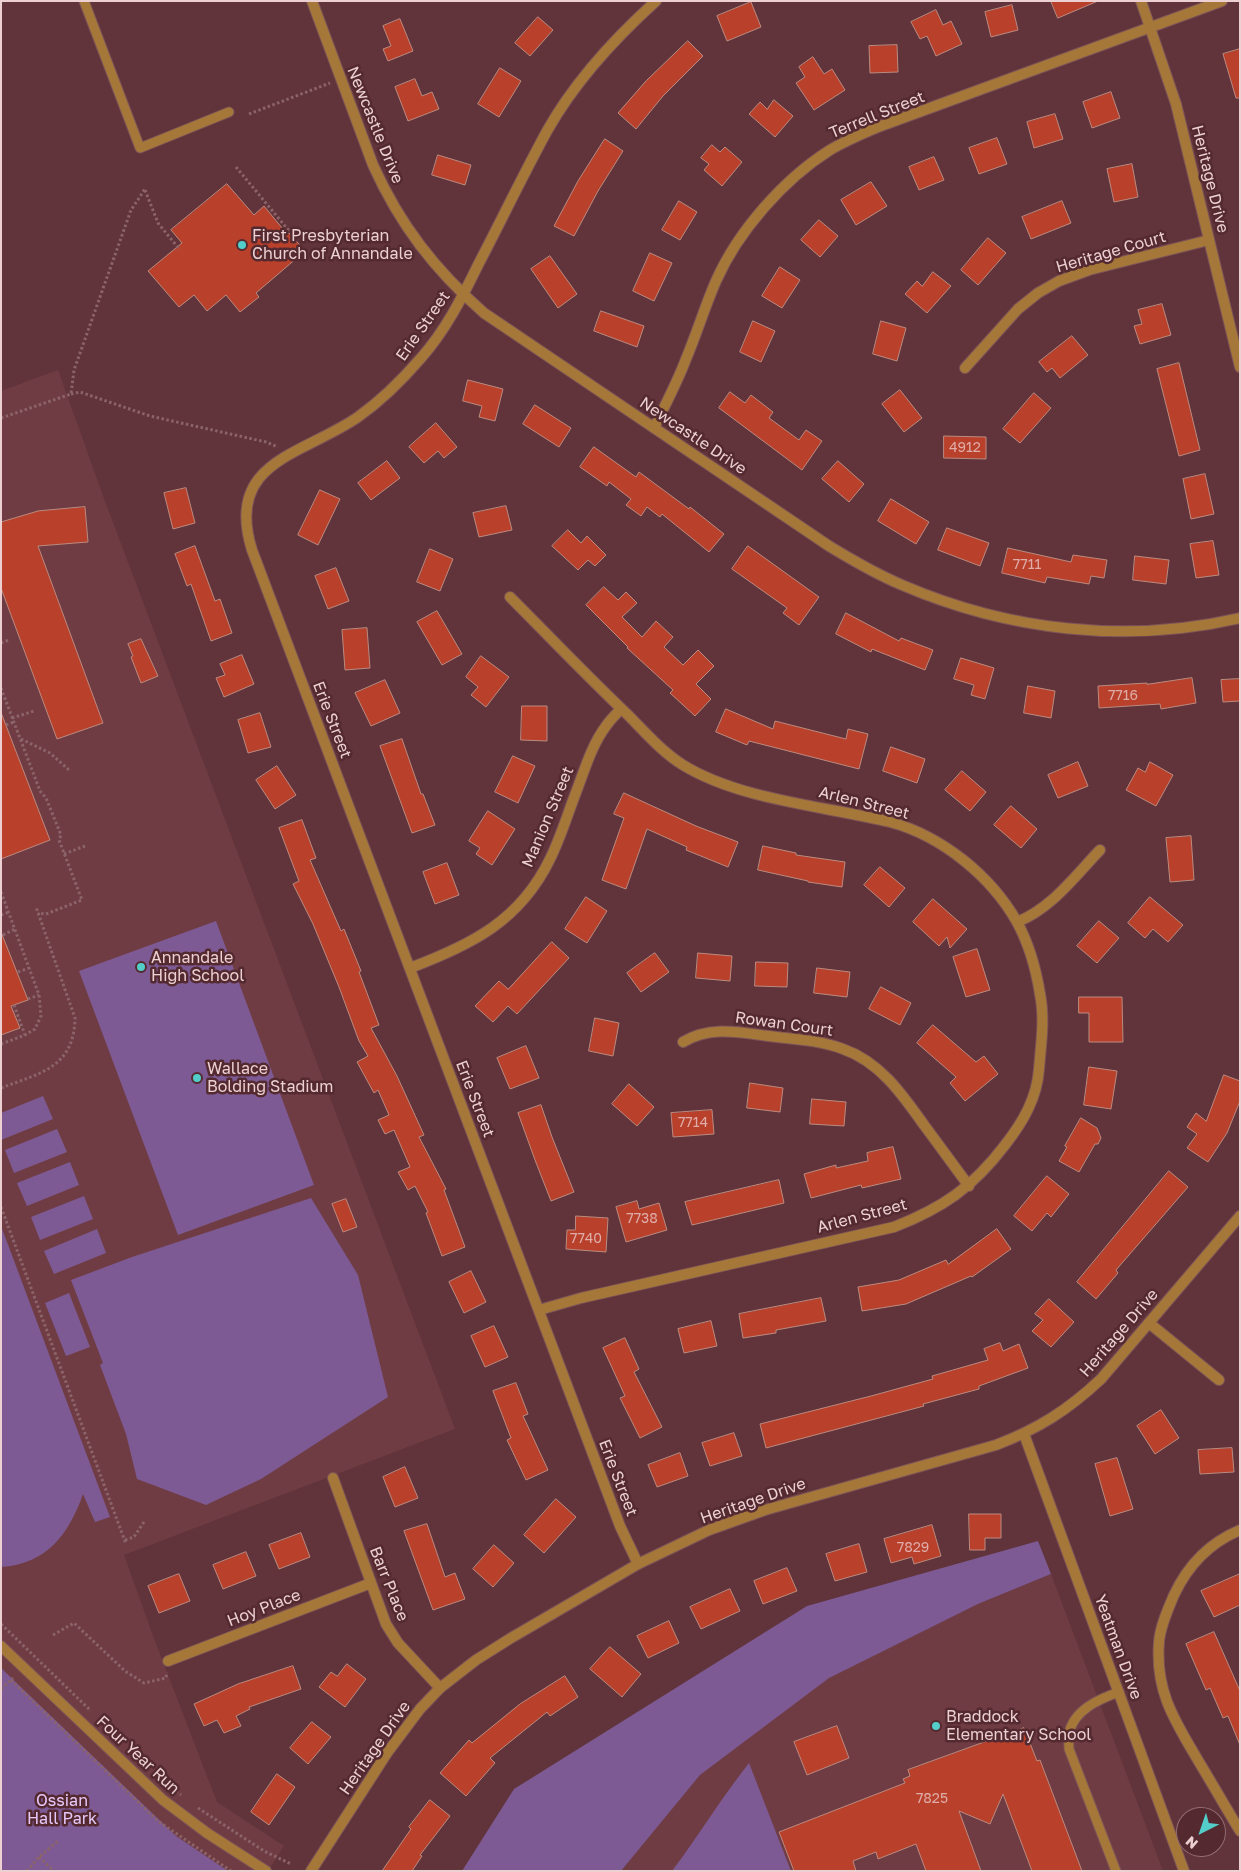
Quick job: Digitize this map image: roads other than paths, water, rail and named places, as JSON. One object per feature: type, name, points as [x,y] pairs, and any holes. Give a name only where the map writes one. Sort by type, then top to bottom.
[{"type":"street","name":"Newcastle Drive","points":[[312,1],[373,165],[402,221],[423,250],[464,294],[484,313],[845,555],[901,585],[944,602],[1032,625],[1081,631],[1125,632],[1171,630],[1216,624],[1240,618]]},
{"type":"street","name":"Erie Street","points":[[638,1564],[620,1526],[246,532],[246,513],[250,495],[258,479],[270,466],[283,457],[325,437],[349,422],[387,394],[428,351],[450,319],[464,294],[548,130],[596,61],[656,1]]},
{"type":"street","name":"Heritage Drive","points":[[1141,1],[1152,28],[1176,104],[1240,367]]},
{"type":"street","name":"Terrell Street","points":[[654,428],[686,361],[716,280],[729,256],[752,223],[778,193],[808,166],[831,149],[878,127],[1222,1]]},
{"type":"street","name":"Heritage Court","points":[[965,368],[1018,309],[1038,293],[1059,281],[1089,270],[1209,240]]},
{"type":"street","name":"Arlen Street","points":[[510,597],[621,709],[680,763],[706,778],[748,792],[892,823],[930,839],[968,864],[988,883],[1017,922],[1030,952],[1041,995],[1043,1025],[1038,1078],[1028,1111],[1016,1131],[989,1166],[969,1186],[946,1203],[894,1227],[590,1296],[539,1310]]},
{"type":"street","name":"Manion Street","points":[[410,968],[445,955],[472,942],[497,925],[517,907],[535,884],[550,859],[595,744],[606,726],[621,709]]},
{"type":"street","points":[[1017,922],[1038,912],[1100,850]]},
{"type":"street","name":"Rowan Court","points":[[683,1042],[707,1032],[727,1030],[818,1042],[843,1049],[863,1058],[880,1070],[896,1086],[969,1186]]},
{"type":"street","name":"Heritage Drive","points":[[311,1871],[402,1731],[440,1688],[476,1660],[638,1564],[709,1530],[765,1510],[996,1445],[1024,1434],[1052,1419],[1078,1401],[1101,1379],[1240,1216]]},
{"type":"street","points":[[1149,1323],[1219,1380]]},
{"type":"street","name":"Yeatman Drive","points":[[1024,1434],[1184,1871]]},
{"type":"street","name":"Barr Place","points":[[332,1478],[386,1624],[398,1643],[440,1688]]},
{"type":"street","points":[[1240,1530],[1212,1545],[1193,1562],[1181,1581],[1168,1609],[1159,1640],[1158,1656],[1163,1692],[1172,1716],[1240,1831]]},
{"type":"street","name":"Hoy Place","points":[[168,1661],[371,1583]]},
{"type":"street","name":"Four Year Run","points":[[1,1646],[163,1800],[207,1833],[266,1871]]},
{"type":"lane","points":[[84,1],[140,148],[229,112]]},
{"type":"lane","points":[[1116,1871],[1069,1749],[1069,1732],[1077,1718],[1088,1706],[1101,1698],[1119,1692]]},
{"type":"place","name":"First Presbyterian Church of Annandale","points":[[242,245]]},
{"type":"place","name":"Annandale High School","points":[[141,967]]},
{"type":"place","name":"Wallace Bolding Stadium","points":[[197,1078]]},
{"type":"place","name":"Braddock Elementary School","points":[[936,1726]]},
{"type":"park label","name":"Ossian Hall Park","points":[[62,1810]]}]
